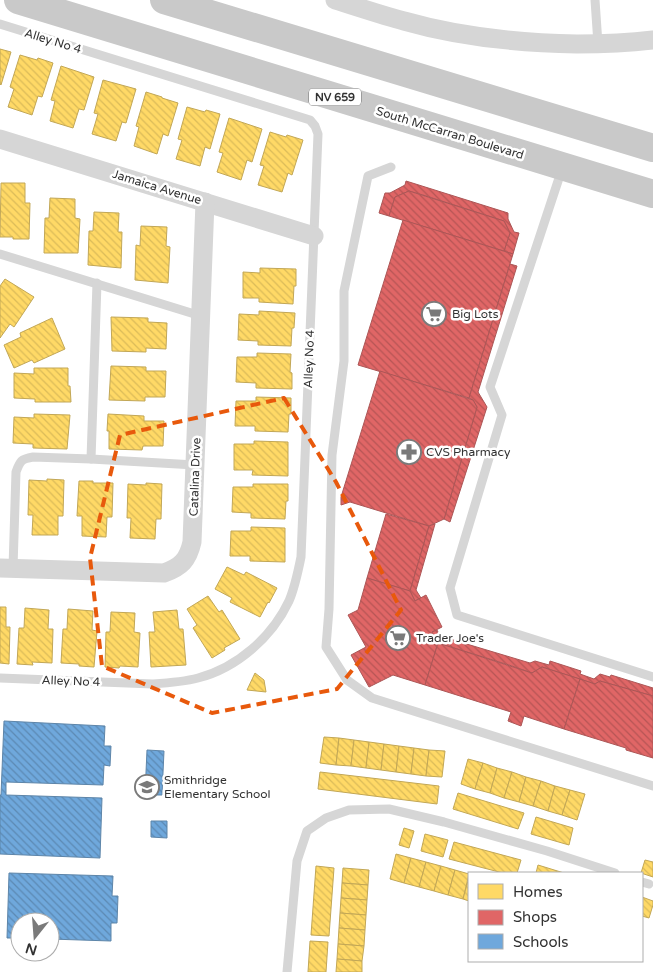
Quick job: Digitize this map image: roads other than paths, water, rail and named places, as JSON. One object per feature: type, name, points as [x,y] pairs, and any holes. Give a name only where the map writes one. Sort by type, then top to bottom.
[{"type":"main road","name":"South McCarran Boulevard","points":[[18,0],[653,194]]},
{"type":"main road","points":[[164,0],[653,148]]},
{"type":"street","points":[[335,0],[405,22],[494,39],[546,44],[598,44],[653,40]]},
{"type":"street","name":"Jamaica Avenue","points":[[0,139],[314,236]]},
{"type":"street","name":"Catalina Drive","points":[[6,568],[164,573],[175,570],[184,562],[190,552],[192,542],[205,202]]},
{"type":"lane","points":[[595,0],[598,44]]},
{"type":"lane","name":"Alley No 4","points":[[0,24],[310,120],[318,134],[301,557],[296,581],[288,602],[275,624],[260,642],[241,658],[221,670],[200,678],[176,683],[153,684],[0,678]]},
{"type":"lane","points":[[391,167],[368,176],[344,291],[344,361],[332,455],[329,608],[326,647],[347,680],[372,698],[653,786]]},
{"type":"lane","points":[[563,167],[490,387],[502,415],[450,588],[457,616],[653,677]]},
{"type":"lane","points":[[0,254],[201,316]]},
{"type":"lane","points":[[90,459],[97,284]]},
{"type":"lane","points":[[6,568],[16,472],[19,463],[25,458],[90,459],[195,465]]},
{"type":"lane","points":[[287,972],[298,861],[307,830],[326,818],[349,810],[389,809],[407,813],[538,849],[612,872]]},
{"type":"place","name":"Big Lots","points":[[434,314]]},
{"type":"place","name":"CVS Pharmacy","points":[[409,452]]},
{"type":"place","name":"Trader Joe's","points":[[398,638]]},
{"type":"place","name":"Smithridge Elementary School","points":[[147,787]]}]
